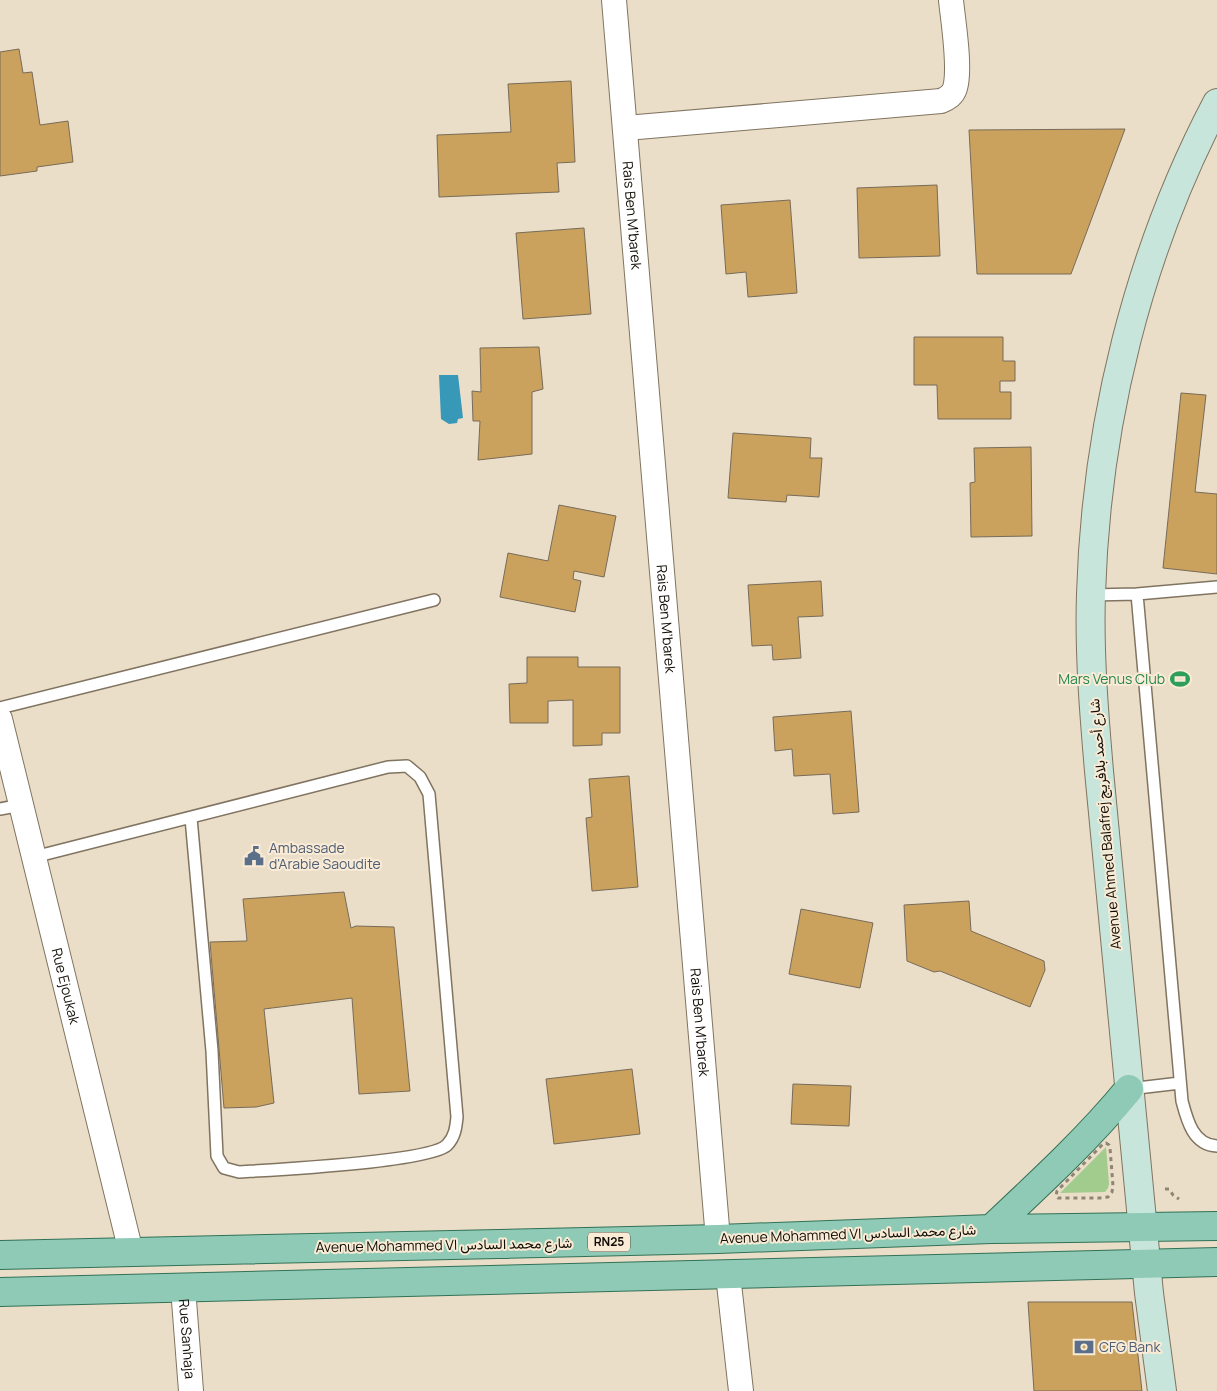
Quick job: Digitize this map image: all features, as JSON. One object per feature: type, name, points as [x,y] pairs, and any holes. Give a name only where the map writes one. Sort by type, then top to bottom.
[{"type":"main road","name":"Avenue Ahmed Balafrej شارع أحمد بلافريج","points":[[1162,1391],[1146,1264],[1094,712],[1091,595],[1100,484],[1115,391],[1127,341],[1153,251],[1172,200],[1217,103]]},
{"type":"main road","points":[[991,1229],[1080,1144],[1129,1089]]},
{"type":"main road","name":"Avenue Mohammed VI شارع محمد السادس","points":[[0,1255],[718,1239],[991,1229],[1217,1226]]},
{"type":"main road","points":[[0,1292],[1217,1262]]},
{"type":"street","name":"Rais Ben M’barek","points":[[614,0],[718,1239]]},
{"type":"street","points":[[626,128],[942,101],[948,98],[955,87],[956,62],[951,0]]},
{"type":"street","name":"Rue Ejoukak","points":[[0,719],[11,807],[34,857],[131,1252]]},
{"type":"street","points":[[728,1275],[740,1391]]},
{"type":"street","name":"Rue Sanhaja","points":[[183,1288],[191,1391]]},
{"type":"lane","points":[[1091,595],[1137,594],[1217,586]]},
{"type":"lane","points":[[1137,594],[1182,1101],[1189,1125],[1197,1138],[1211,1146],[1217,1146]]},
{"type":"lane","points":[[0,708],[434,600]]},
{"type":"lane","points":[[34,857],[388,767],[406,766],[420,776],[429,794],[430,803],[457,1117],[455,1133],[446,1146],[426,1154],[368,1161],[238,1172],[224,1168],[217,1156],[212,1051],[191,818]]},
{"type":"lane","points":[[1129,1089],[1180,1083]]},
{"type":"path","points":[[1106,1143],[1109,1144],[1110,1148],[1113,1186],[1108,1197],[1100,1198],[1058,1198],[1055,1193],[1106,1143]]},
{"type":"green space","points":[[1106,1147],[1109,1184],[1105,1192],[1060,1193]]},
{"type":"water","points":[[439,375],[458,375],[463,418],[458,419],[457,423],[449,424],[441,419]]},
{"type":"building","points":[[19,49],[23,73],[32,72],[40,125],[68,121],[73,162],[37,167],[37,171],[0,176],[0,52]]},
{"type":"building","points":[[571,81],[575,162],[557,163],[559,192],[439,197],[437,135],[511,132],[508,84]]},
{"type":"building","points":[[1125,129],[1071,274],[977,274],[969,130]]},
{"type":"building","points":[[937,185],[940,256],[859,258],[857,188]]},
{"type":"building","points":[[790,200],[797,293],[748,297],[746,272],[726,274],[721,205]]},
{"type":"building","points":[[584,228],[591,314],[523,319],[516,233]]},
{"type":"building","points":[[914,337],[1003,337],[1003,361],[1015,361],[1015,381],[1000,381],[1000,392],[1011,392],[1011,419],[938,419],[937,385],[914,385]]},
{"type":"building","points":[[539,347],[543,389],[532,392],[532,454],[478,460],[480,421],[473,421],[472,391],[481,392],[480,348]]},
{"type":"building","points":[[1181,393],[1206,395],[1195,492],[1217,494],[1217,574],[1163,568]]},
{"type":"building","points":[[733,433],[811,438],[810,458],[822,458],[819,497],[787,495],[786,502],[728,498]]},
{"type":"building","points":[[1031,447],[1032,536],[971,537],[970,483],[975,482],[974,448]]},
{"type":"building","points":[[559,505],[616,516],[604,577],[574,571],[573,579],[581,581],[575,612],[500,597],[508,553],[548,561]]},
{"type":"building","points":[[821,581],[823,616],[798,617],[801,658],[773,660],[772,645],[752,646],[748,585]]},
{"type":"building","points":[[527,657],[578,657],[578,667],[620,667],[620,733],[602,733],[602,745],[573,746],[573,700],[548,701],[548,723],[510,723],[509,684],[527,683]]},
{"type":"building","points":[[851,711],[859,812],[833,814],[830,774],[794,776],[792,749],[775,751],[773,717]]},
{"type":"building","points":[[629,776],[638,887],[592,891],[586,818],[592,817],[589,779]]},
{"type":"building","points":[[344,892],[351,928],[356,926],[394,927],[410,1091],[359,1094],[352,998],[264,1009],[274,1103],[256,1107],[224,1108],[210,942],[247,941],[243,899]]},
{"type":"building","points":[[969,901],[971,931],[1044,961],[1045,970],[1030,1007],[940,971],[934,972],[907,961],[904,905]]},
{"type":"building","points":[[801,909],[873,923],[860,988],[789,974]]},
{"type":"building","points":[[632,1069],[640,1134],[554,1144],[546,1079]]},
{"type":"building","points":[[793,1084],[851,1086],[849,1126],[791,1124]]},
{"type":"building","name":"CFG Bank","points":[[1028,1302],[1132,1302],[1142,1391],[1034,1391]]},
{"type":"place","name":"Mars Venus Club","points":[[1180,679]]},
{"type":"place","name":"Ambassade d'Arabie Saoudite","points":[[254,856]]},
{"type":"place","name":"CFG Bank","points":[[1084,1347]]}]
